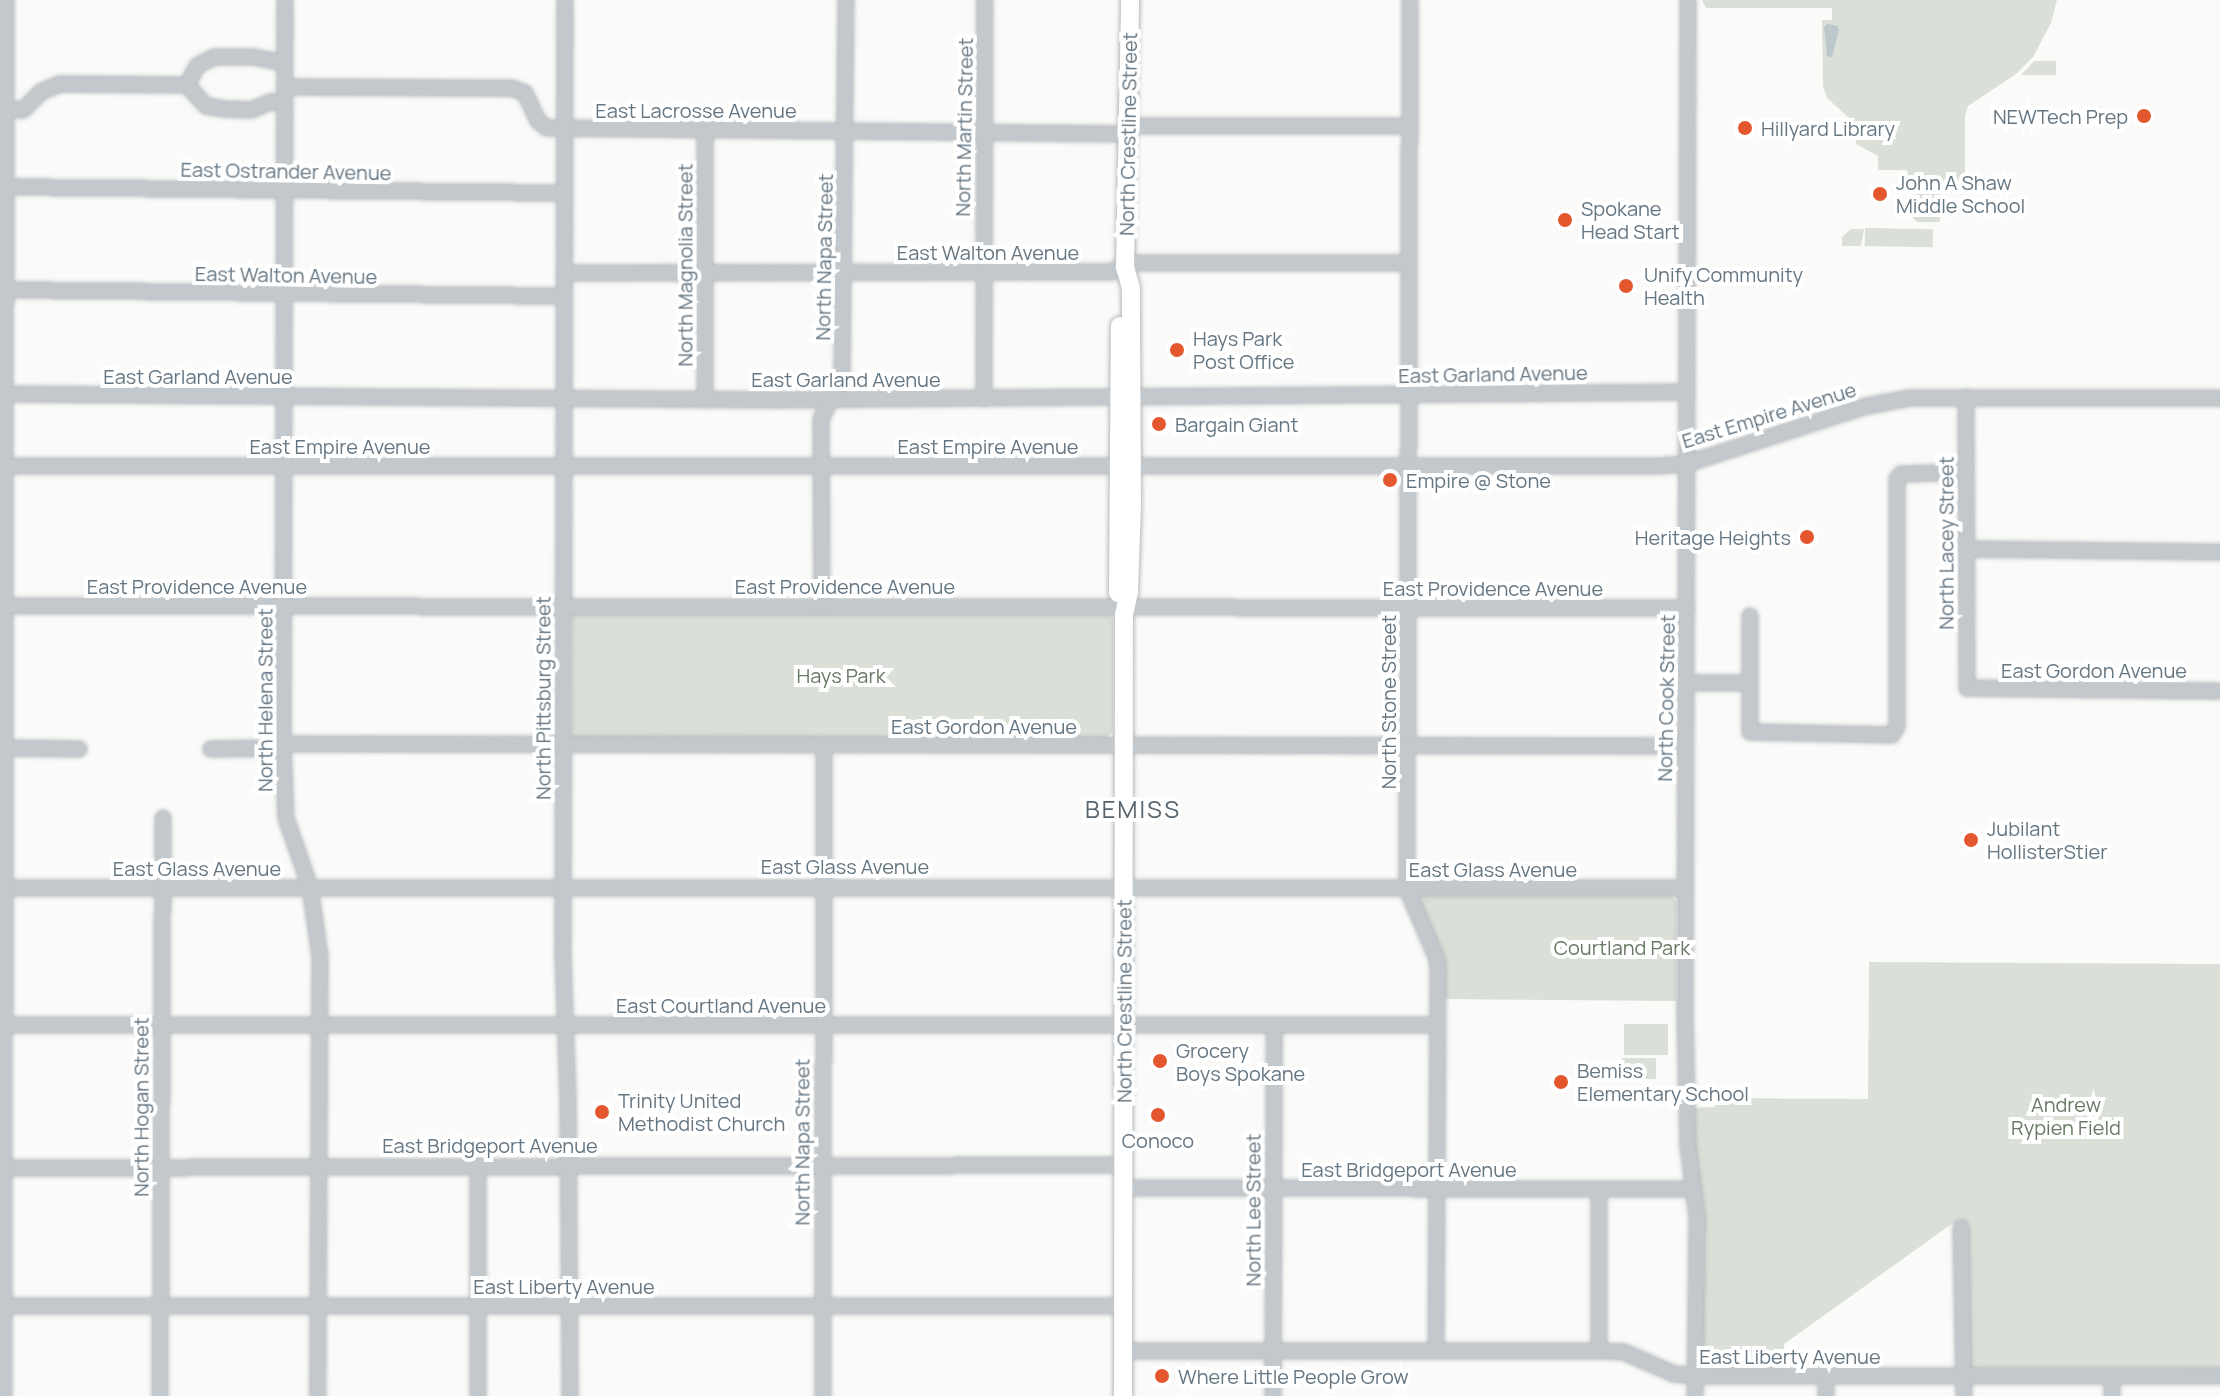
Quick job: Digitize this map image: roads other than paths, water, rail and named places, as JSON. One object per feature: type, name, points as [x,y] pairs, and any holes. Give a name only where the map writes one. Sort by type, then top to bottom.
[{"type":"main road","name":"North Crestline Street","points":[[1123,1396],[1124,606],[1129,592],[1124,465],[1131,288],[1126,265],[1130,0]]},
{"type":"street","points":[[4,1396],[2,343],[6,290],[3,109],[6,0]]},
{"type":"street","name":"North Helena Street","points":[[285,0],[284,746],[286,818],[310,887],[319,953],[318,1396]]},
{"type":"street","name":"North Pittsburg Street","points":[[565,0],[562,746],[570,1396]]},
{"type":"street","name":"North Napa Street","points":[[822,606],[821,419],[842,378],[846,0]]},
{"type":"street","name":"North Martin Street","points":[[984,399],[985,0]]},
{"type":"street","name":"North Stone Street","points":[[1410,0],[1407,889],[1437,959],[1436,1351]]},
{"type":"street","name":"North Cook Street","points":[[1688,0],[1685,1098],[1697,1217],[1695,1396]]},
{"type":"street","points":[[187,85],[197,66],[214,57],[253,57],[284,63]]},
{"type":"street","points":[[3,109],[23,110],[41,92],[60,84],[187,85],[206,106],[251,110],[285,95],[512,88],[525,93],[538,121],[547,128],[564,129]]},
{"type":"street","name":"East Lacrosse Avenue","points":[[564,129],[984,134],[1409,126]]},
{"type":"street","name":"North Magnolia Street","points":[[705,130],[705,400]]},
{"type":"street","name":"East Ostrander Avenue","points":[[6,187],[564,193]]},
{"type":"street","name":"East Walton Avenue","points":[[564,273],[1112,272],[1126,265],[1409,263]]},
{"type":"street","name":"East Walton Avenue","points":[[6,290],[564,296]]},
{"type":"street","name":"East Garland Avenue","points":[[4,394],[832,400],[1687,392]]},
{"type":"street","points":[[1966,397],[2220,398]]},
{"type":"street","name":"East Empire Avenue","points":[[2,466],[1686,464],[1878,403],[1910,398],[1966,397]]},
{"type":"street","name":"North Lacey Street","points":[[1966,397],[1967,688]]},
{"type":"street","points":[[1750,616],[1748,725],[1755,735],[1892,735],[1897,726],[1897,479],[1901,474],[1966,472]]},
{"type":"street","points":[[1966,549],[2220,552]]},
{"type":"street","name":"East Providence Avenue","points":[[4,606],[1687,608]]},
{"type":"street","points":[[1686,683],[1749,683]]},
{"type":"street","name":"East Gordon Avenue","points":[[1967,688],[2220,691]]},
{"type":"street","name":"North Napa Street","points":[[823,1396],[824,745]]},
{"type":"street","name":"East Gordon Avenue","points":[[211,749],[284,746],[1685,746]]},
{"type":"street","points":[[4,748],[79,749]]},
{"type":"street","name":"North Hogan Street","points":[[160,1396],[163,818]]},
{"type":"street","name":"East Glass Avenue","points":[[4,888],[1685,888]]},
{"type":"street","name":"East Courtland Avenue","points":[[5,1025],[1437,1025]]},
{"type":"street","name":"North Lee Street","points":[[1273,1396],[1274,1025]]},
{"type":"street","points":[[478,1165],[478,1396]]},
{"type":"street","name":"East Bridgeport Avenue","points":[[2,1168],[1124,1165]]},
{"type":"street","name":"East Bridgeport Avenue","points":[[1124,1188],[1693,1189]]},
{"type":"street","points":[[1599,1189],[1599,1351]]},
{"type":"street","points":[[1961,1228],[1964,1396]]},
{"type":"street","name":"East Liberty Avenue","points":[[4,1306],[1123,1306]]},
{"type":"street","name":"East Liberty Avenue","points":[[1124,1351],[1624,1352],[1674,1374],[1695,1376],[2220,1376]]},
{"type":"street","points":[[1826,1376],[1826,1396]]},
{"type":"street","points":[[2112,1376],[2112,1396]]},
{"type":"place","name":"NEWTech Prep","points":[[2144,116]]},
{"type":"place","name":"Hillyard Library","points":[[1745,128]]},
{"type":"place","name":"John A Shaw Middle School","points":[[1880,194]]},
{"type":"place","name":"Spokane Head Start","points":[[1565,220]]},
{"type":"place","name":"Unify Community Health","points":[[1626,286]]},
{"type":"place","name":"Hays Park Post Office","points":[[1177,350]]},
{"type":"place","name":"Bargain Giant","points":[[1159,424]]},
{"type":"place","name":"Empire @ Stone","points":[[1390,480]]},
{"type":"place","name":"Heritage Heights","points":[[1807,537]]},
{"type":"place","name":"Jubilant HollisterStier","points":[[1971,840]]},
{"type":"place","name":"Grocery Boys Spokane","points":[[1160,1061]]},
{"type":"place","name":"Bemiss Elementary School","points":[[1561,1082]]},
{"type":"place","name":"Trinity United Methodist Church","points":[[602,1112]]},
{"type":"place","name":"Conoco","points":[[1158,1115]]},
{"type":"place","name":"Where Little People Grow","points":[[1162,1376]]},
{"type":"district","name":"BEMISS","points":[[1133,809]]},
{"type":"park label","name":"Hays Park","points":[[841,675]]},
{"type":"park label","name":"Courtland Park","points":[[1622,947]]},
{"type":"park label","name":"Andrew Rypien Field","points":[[2066,1116]]}]
